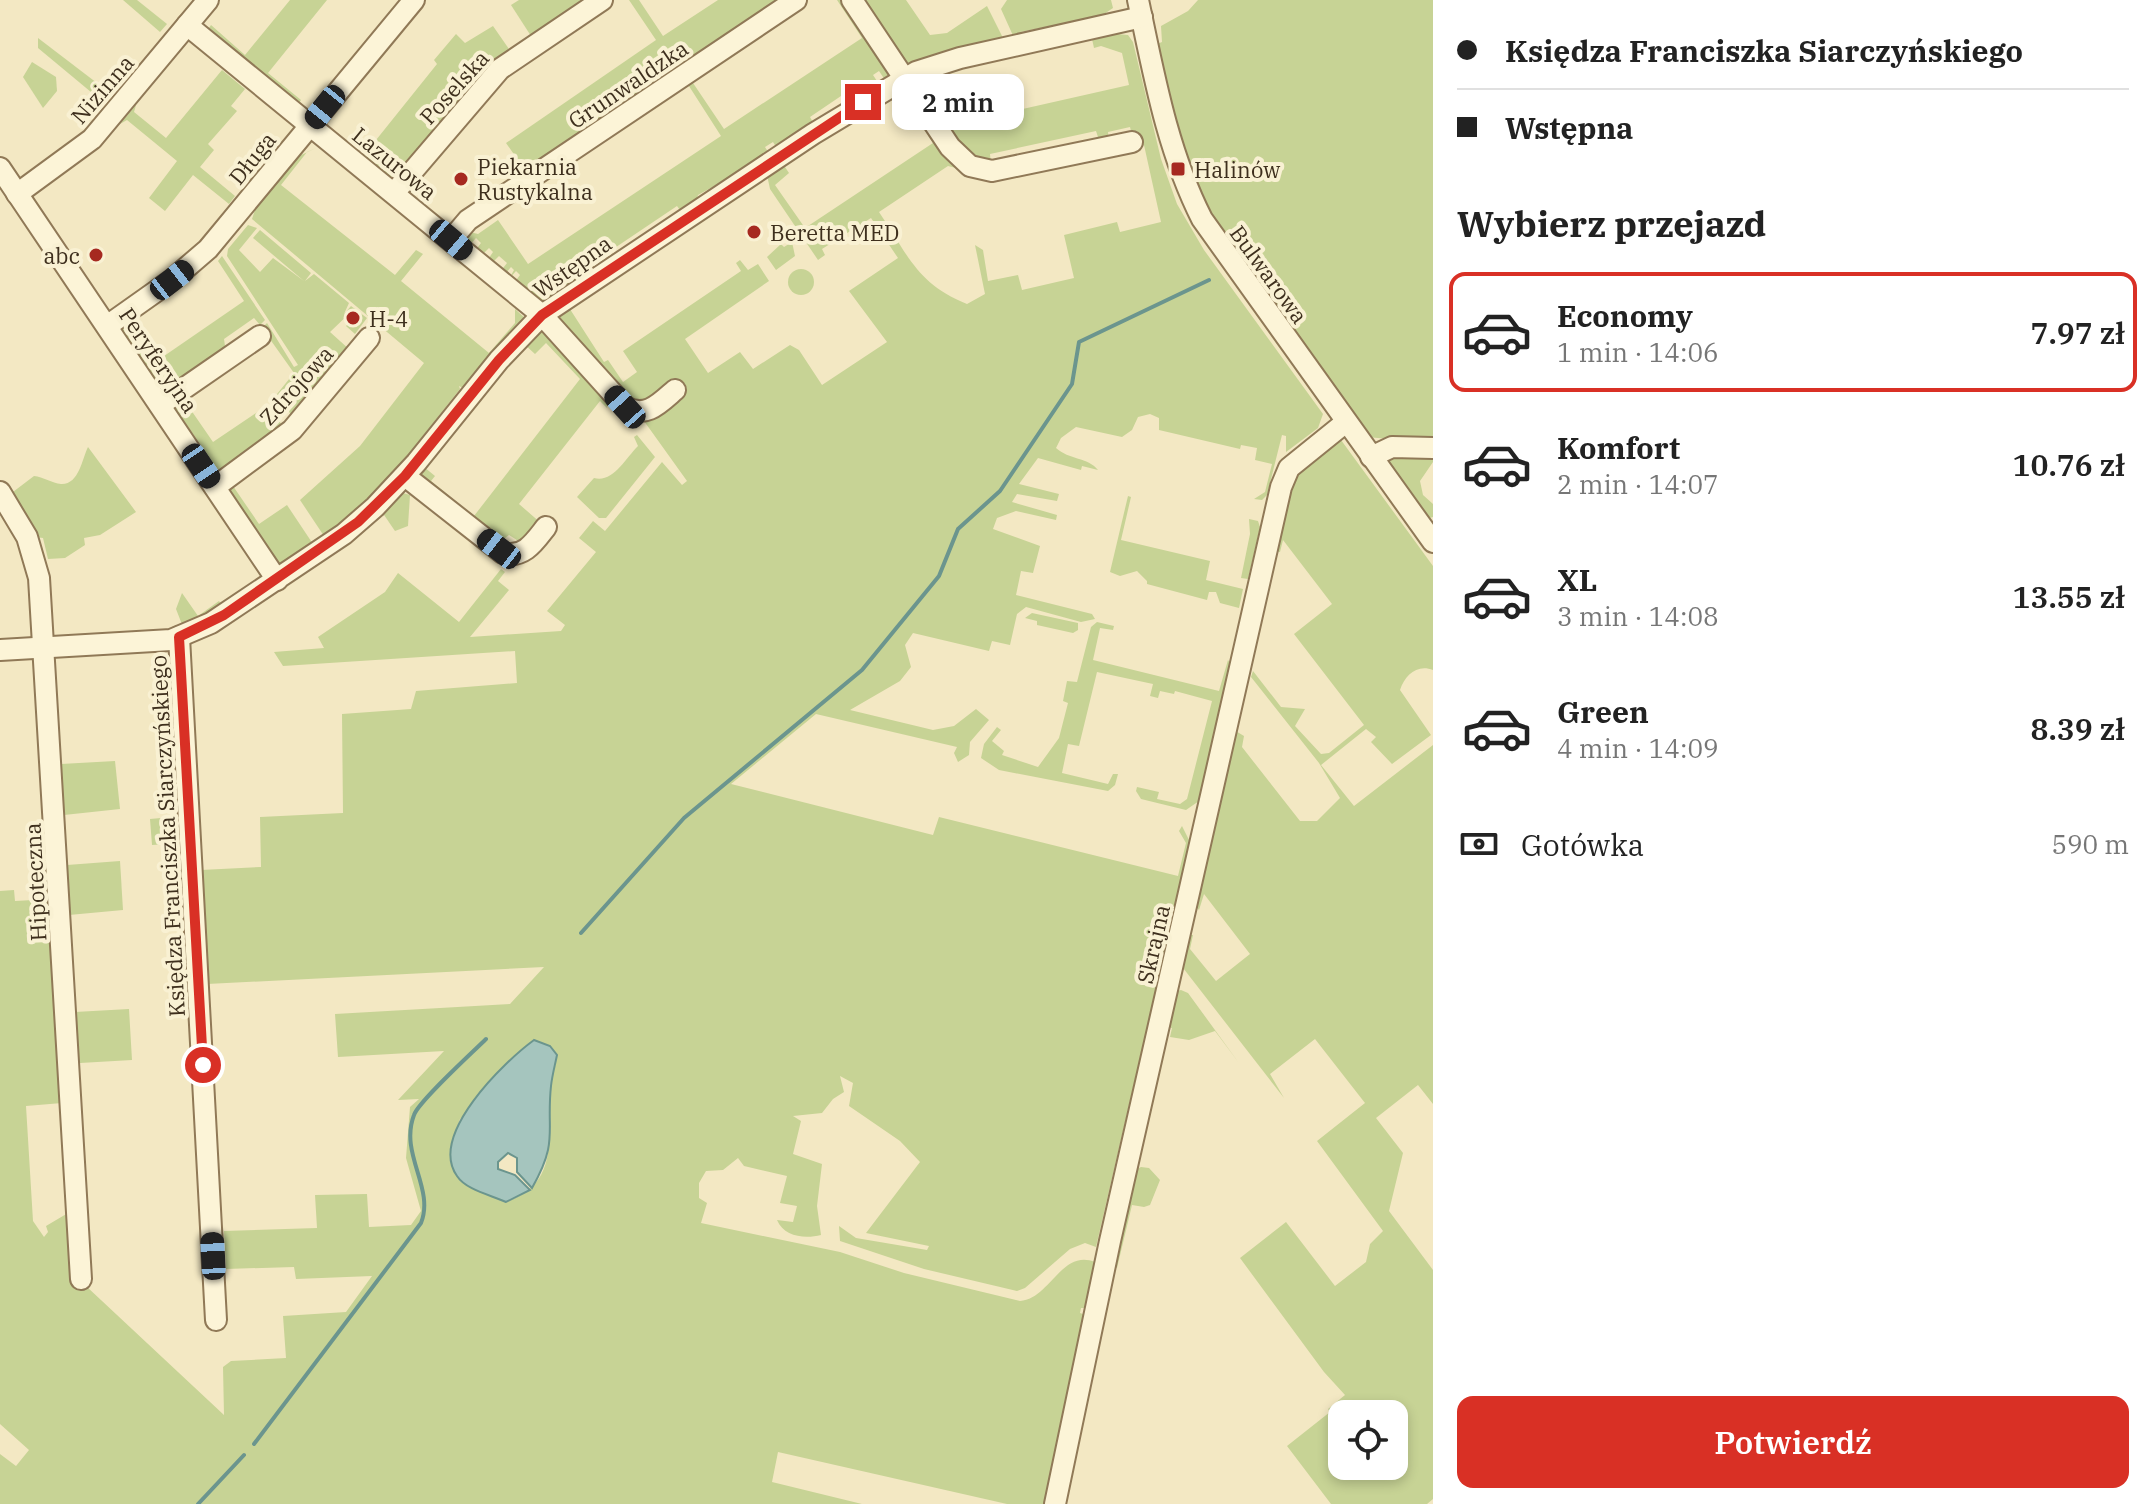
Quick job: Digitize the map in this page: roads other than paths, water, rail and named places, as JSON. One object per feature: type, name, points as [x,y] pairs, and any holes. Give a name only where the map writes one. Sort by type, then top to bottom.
[{"type":"street","name":"Nizinna","points":[[17,194],[92,139],[208,0]]},
{"type":"street","name":"Długa","points":[[107,326],[172,280],[208,249],[414,0]]},
{"type":"street","name":"Poselska","points":[[394,193],[500,69],[602,0]]},
{"type":"street","name":"Grunwaldzka","points":[[451,240],[468,220],[796,0]]},
{"type":"street","points":[[852,0],[957,156],[978,169],[1013,168],[1132,142]]},
{"type":"street","name":"Wstępna","points":[[0,650],[179,637],[211,623],[344,534],[405,476],[499,360],[542,315],[904,77],[960,58],[1140,9]]},
{"type":"street","name":"Bulwarowa","points":[[1140,9],[1169,138],[1191,198],[1218,246],[1433,542]]},
{"type":"street","name":"Lazurowa","points":[[187,25],[542,315],[630,410],[648,411],[675,390]]},
{"type":"street","name":"Peryferyjna","points":[[0,168],[277,580]]},
{"type":"street","points":[[160,405],[260,336]]},
{"type":"street","name":"Zdrojowa","points":[[215,487],[292,430],[369,338]]},
{"type":"street","name":"Skrajna","points":[[1055,1504],[1110,1241],[1281,487],[1289,468],[1346,422]]},
{"type":"street","points":[[1371,457],[1392,447],[1433,448]]},
{"type":"street","points":[[405,476],[508,554],[523,551],[546,527]]},
{"type":"street","name":"Hipoteczna","points":[[0,492],[20,521],[35,561],[44,648],[81,1279]]},
{"type":"street","name":"Księdza Franciszka Siarczyńskiego","points":[[179,637],[216,1320]]},
{"type":"water","points":[[534,1040],[550,1046],[557,1055],[551,1086],[549,1147],[532,1188],[517,1172],[517,1158],[508,1153],[498,1162],[498,1169],[515,1175],[530,1190],[506,1202],[461,1181],[451,1159],[453,1141],[473,1101],[505,1065]]},
{"type":"waterway","points":[[581,933],[684,818],[862,670],[939,576],[958,529],[1000,491],[1072,384],[1079,342],[1209,280]]},
{"type":"waterway","points":[[254,1444],[421,1223],[424,1197],[411,1143],[414,1115],[435,1088],[486,1039]]},
{"type":"waterway","points":[[198,1504],[244,1455]]},
{"type":"place","name":"Halinów","points":[[1178,169]]},
{"type":"place","name":"Piekarnia Rustykalna","points":[[461,179]]},
{"type":"place","name":"Beretta MED","points":[[754,232]]},
{"type":"place","name":"abc","points":[[96,255]]},
{"type":"place","name":"H-4","points":[[353,318]]}]
